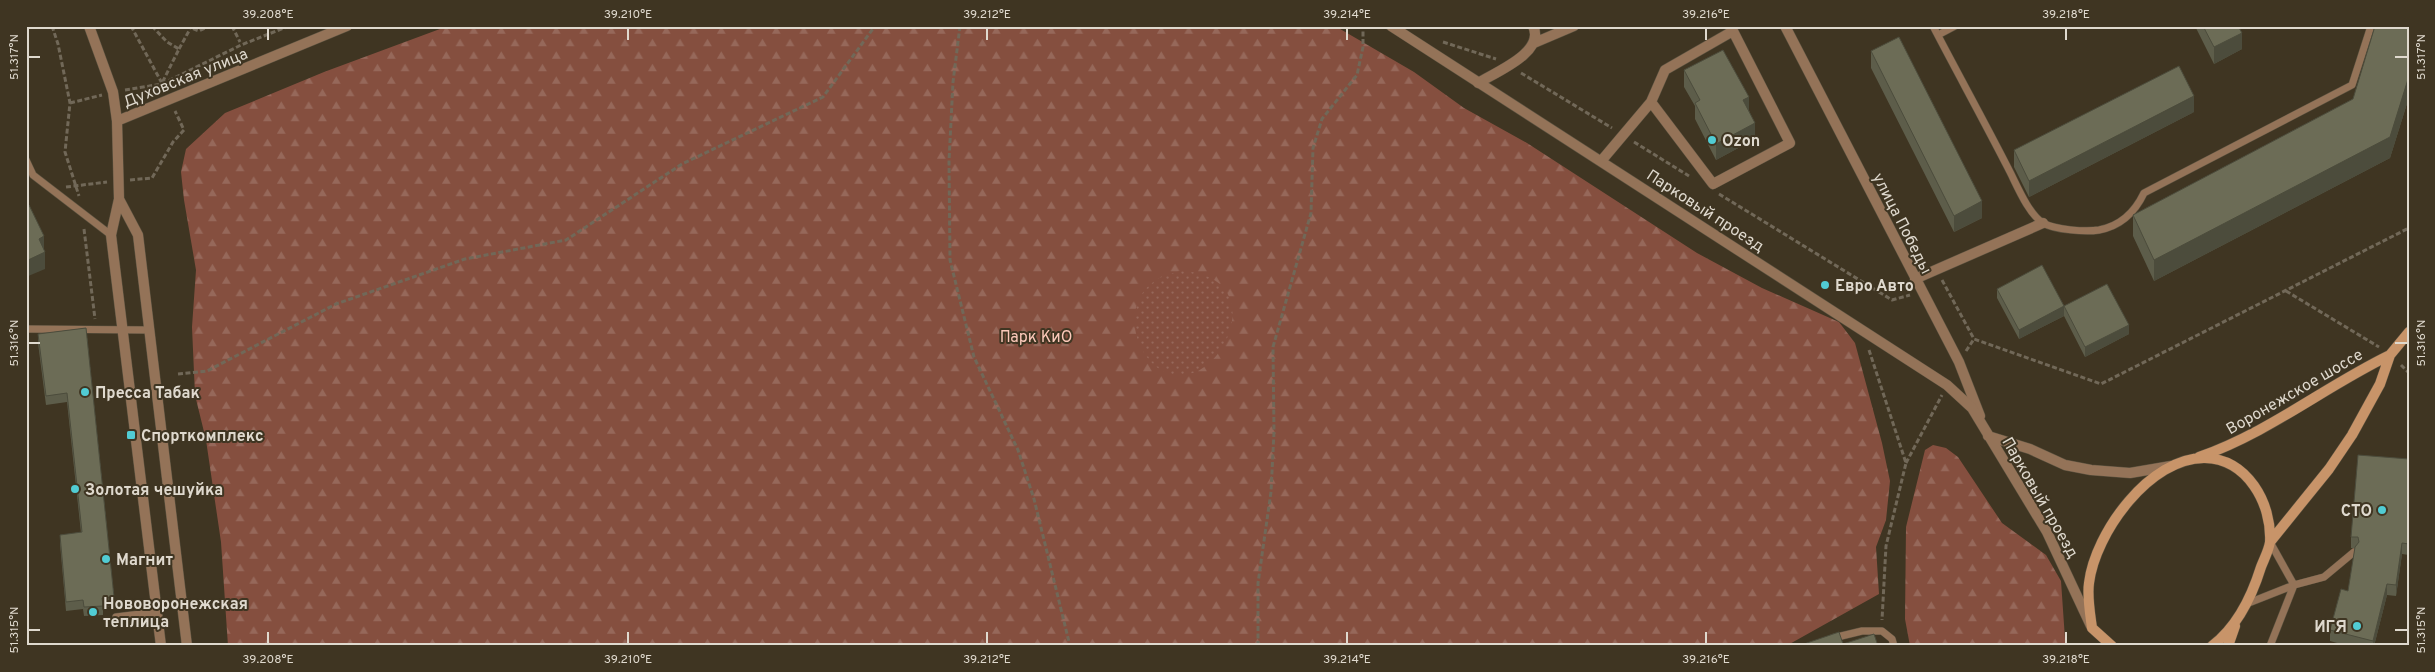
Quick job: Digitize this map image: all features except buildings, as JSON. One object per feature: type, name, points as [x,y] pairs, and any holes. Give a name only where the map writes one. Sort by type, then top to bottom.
[{"type":"main road","name":"Воронежское шоссе","points":[[2270,542],[2329,469],[2352,435],[2380,384],[2390,356],[2409,332]]},
{"type":"main road","name":"Воронежское шоссе","points":[[2183,462],[2218,450],[2260,431],[2390,356]]},
{"type":"main road","points":[[2100,646],[2092,628],[2089,583],[2100,545],[2110,525],[2141,488],[2168,467],[2204,458],[2216,460],[2240,471],[2254,483],[2266,514],[2270,542],[2228,646]]},
{"type":"main road","points":[[2212,646],[2239,616]]},
{"type":"main road","points":[[2092,628],[2112,646]]},
{"type":"street","points":[[90,26],[113,92],[117,121],[119,199],[111,235],[121,330],[161,646]]},
{"type":"street","name":"Духовская улица","points":[[117,121],[347,26]]},
{"type":"street","name":"Парковый проезд","points":[[1391,26],[1602,160],[1947,385],[1972,408],[2047,532],[2092,628]]},
{"type":"street","points":[[1478,83],[1527,53],[1534,43],[1536,33],[1533,26]]},
{"type":"street","points":[[1534,43],[1574,26]]},
{"type":"street","name":"улица Победы","points":[[1785,26],[1959,362],[1988,436]]},
{"type":"street","points":[[1602,160],[1651,102],[1665,70],[1734,31],[1790,143],[1713,184],[1651,102]]},
{"type":"street","points":[[119,199],[138,235],[187,646]]},
{"type":"street","points":[[1915,279],[2043,223]]},
{"type":"street","name":"Парковый проезд","points":[[1988,436],[2030,449],[2065,465],[2091,470],[2130,473],[2165,468],[2183,462]]},
{"type":"lane","points":[[1933,26],[2016,185],[2043,223],[2083,232],[2110,226],[2125,219],[2137,208],[2144,194],[2352,85],[2371,26]]},
{"type":"lane","points":[[1938,35],[1955,26]]},
{"type":"lane","points":[[26,160],[33,175],[111,235]]},
{"type":"lane","points":[[26,329],[149,330]]},
{"type":"lane","points":[[2270,542],[2294,585]]},
{"type":"lane","points":[[2246,604],[2294,585],[2324,577],[2354,552]]},
{"type":"lane","points":[[2270,646],[2294,585]]},
{"type":"lane","points":[[116,617],[157,612]]},
{"type":"lane","points":[[1829,640],[1862,631],[1882,631],[1892,639],[1894,646]]},
{"type":"path","points":[[52,26],[58,44],[70,103],[65,152],[82,212],[97,330]]},
{"type":"path","points":[[152,26],[167,42],[179,49]]},
{"type":"path","points":[[186,26],[199,31],[210,26]]},
{"type":"path","points":[[232,26],[240,42]]},
{"type":"path","points":[[162,84],[241,45],[289,26]]},
{"type":"path","points":[[178,374],[207,371],[336,304],[466,258],[566,240],[682,164],[823,97],[875,26]]},
{"type":"path","points":[[960,26],[953,82],[949,161],[950,260],[974,357],[1018,450],[1034,499],[1070,646]]},
{"type":"path","points":[[1258,646],[1258,583],[1270,492],[1274,432],[1273,347],[1311,213],[1313,148],[1322,119],[1357,75],[1362,48],[1362,26]]},
{"type":"path","points":[[50,188],[152,178],[172,142],[184,130],[132,27]]},
{"type":"path","points":[[162,84],[190,29]]},
{"type":"path","points":[[1434,40],[1500,60],[1690,176]]},
{"type":"path","points":[[1715,192],[1892,300],[1905,298]]},
{"type":"path","points":[[1937,271],[1974,338],[2101,384],[2409,228]]},
{"type":"path","points":[[2285,291],[2371,340],[2409,373]]},
{"type":"path","points":[[1862,330],[1906,463]]},
{"type":"path","points":[[1959,362],[1974,338]]},
{"type":"path","points":[[1882,631],[1886,546],[1906,463],[1923,435],[1947,385]]},
{"type":"green space","name":"Парк КиО","points":[[448,26],[1335,26],[1414,72],[1464,108],[1527,143],[1697,253],[1762,288],[1839,322],[1855,343],[1882,443],[1890,481],[1886,520],[1876,547],[1879,594],[1786,646],[228,646],[221,542],[206,440],[195,395],[192,327],[196,270],[181,172],[186,149],[225,113],[324,72]]},
{"type":"green space","points":[[1180,271],[1212,278],[1228,295],[1232,316],[1227,339],[1213,359],[1195,372],[1174,375],[1152,363],[1145,354],[1139,343],[1134,320],[1140,298],[1146,288],[1158,279]]},
{"type":"green space","points":[[1933,445],[1946,448],[1958,457],[2002,523],[2046,555],[2061,581],[2065,639],[2069,646],[1910,646],[1905,619],[1906,527],[1925,450]]},
{"type":"place","name":"Ozon","points":[[1712,140]]},
{"type":"place","name":"Евро Авто","points":[[1825,285]]},
{"type":"place","name":"Пресса Табак","points":[[85,392]]},
{"type":"place","name":"Спорткомплекс","points":[[131,435]]},
{"type":"place","name":"Золотая чешуйка","points":[[75,489]]},
{"type":"place","name":"СТО","points":[[2382,510]]},
{"type":"place","name":"Магнит","points":[[106,559]]},
{"type":"place","name":"Нововоронежская теплица","points":[[93,612]]},
{"type":"place","name":"ИГЯ","points":[[2357,626]]}]
